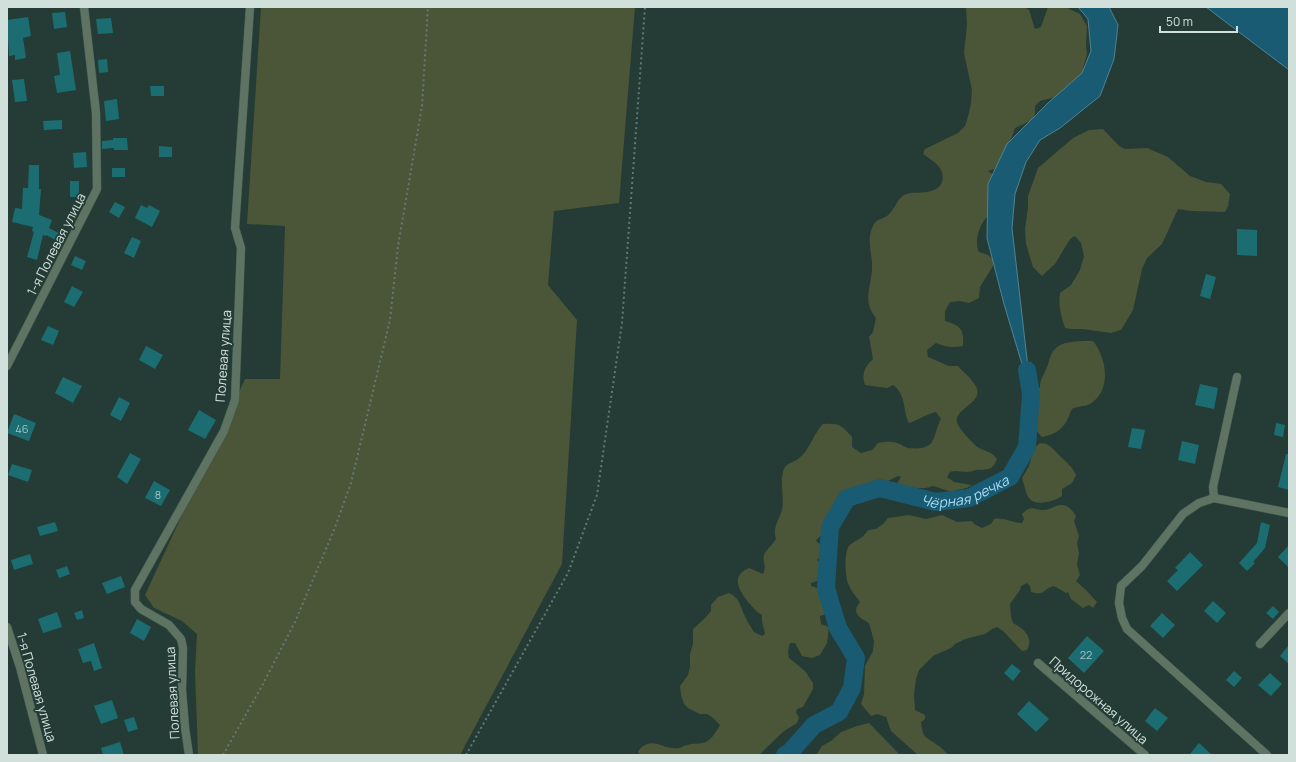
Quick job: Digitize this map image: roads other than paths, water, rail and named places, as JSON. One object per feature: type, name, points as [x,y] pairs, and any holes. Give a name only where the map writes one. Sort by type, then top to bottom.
[{"type":"street","name":"1-я Полевая улица","points":[[7,366],[97,189],[96,113],[84,7]]},
{"type":"street","name":"Полевая улица","points":[[189,755],[182,690],[183,648],[181,639],[169,625],[141,609],[135,602],[135,590],[224,431],[235,400],[241,248],[235,228],[250,7]]},
{"type":"street","points":[[1214,498],[1213,487],[1237,377]]},
{"type":"street","points":[[1268,755],[1127,629],[1122,618],[1119,603],[1121,586],[1142,566],[1184,514],[1199,503],[1214,498],[1289,513]]},
{"type":"street","points":[[1260,644],[1289,613]]},
{"type":"street","name":"1-я Полевая улица","points":[[7,627],[20,667],[43,755]]},
{"type":"street","name":"Придорожная улица","points":[[1038,663],[1145,755]]},
{"type":"water","points":[[1078,7],[1109,7],[1118,25],[1114,59],[1100,96],[1060,128],[1040,140],[1026,162],[1015,194],[1012,228],[1031,394],[1004,304],[987,238],[988,184],[1007,144],[1048,103],[1082,73],[1091,51],[1088,19]]},
{"type":"water","points":[[1206,7],[1289,7],[1289,70]]},
{"type":"waterway","name":"Чёрная речка","points":[[785,755],[790,752],[814,725],[839,712],[852,688],[856,658],[838,628],[826,588],[830,527],[847,498],[880,488],[936,502],[969,498],[1010,477],[1027,447],[1031,394],[1027,370]]}]
